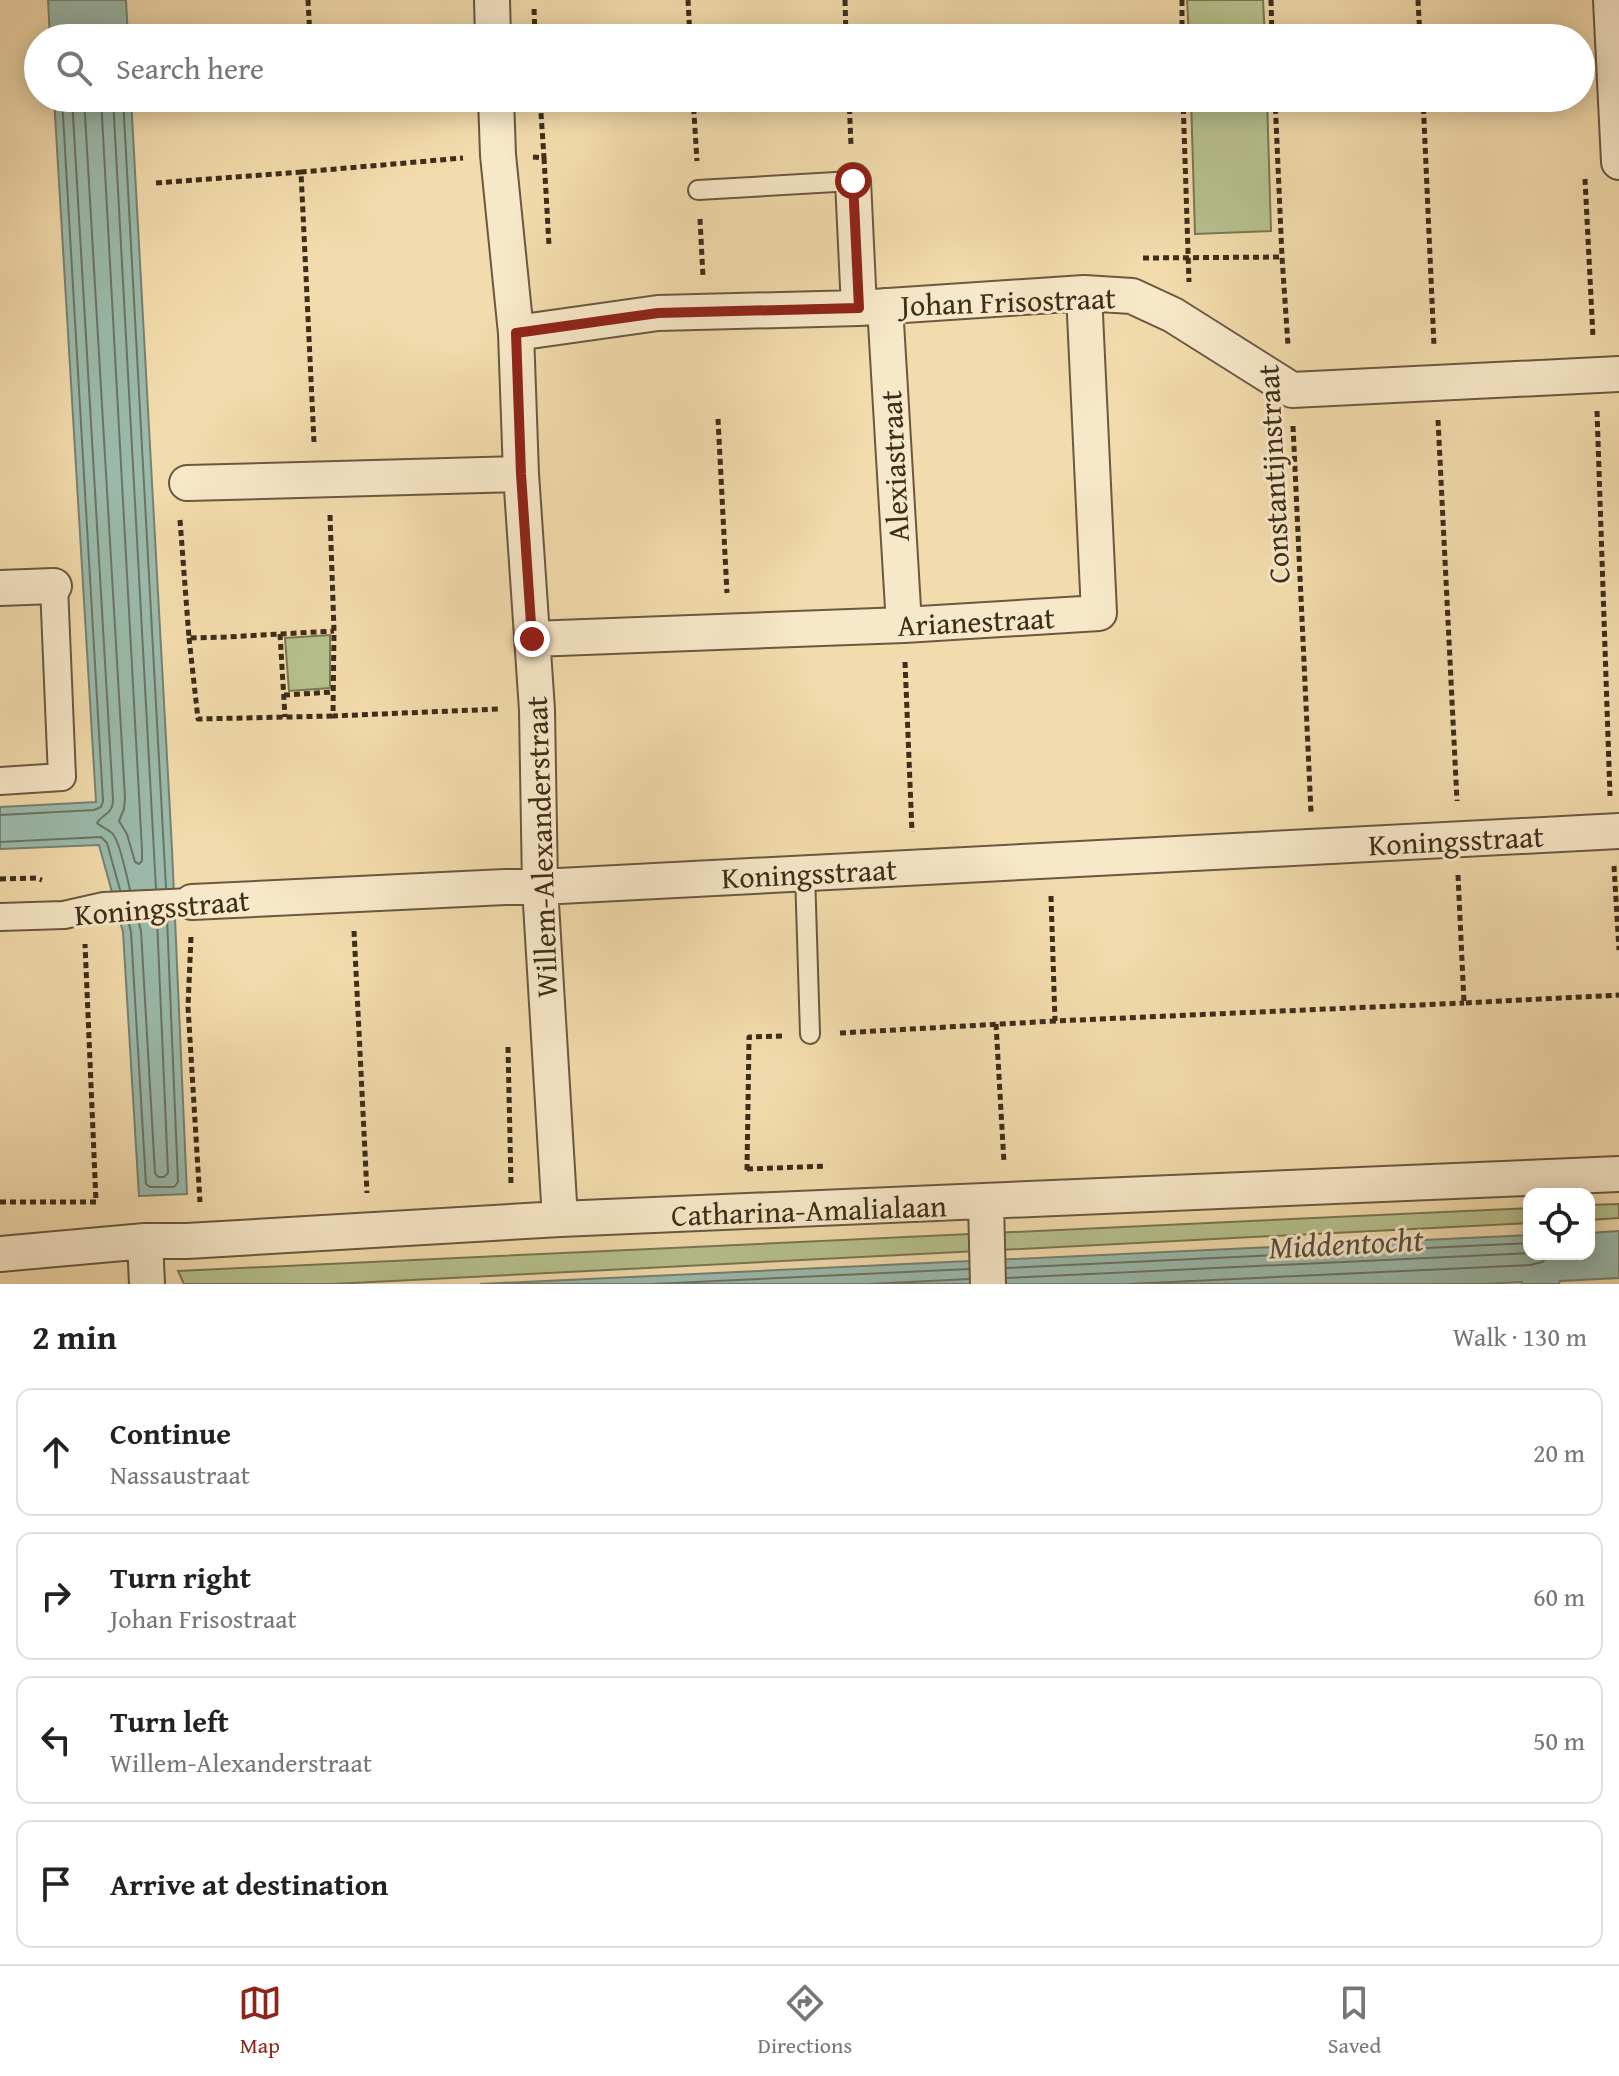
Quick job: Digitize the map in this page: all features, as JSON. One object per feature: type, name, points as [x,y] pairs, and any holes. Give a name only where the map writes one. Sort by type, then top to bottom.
[{"type":"street","points":[[492,0],[493,24]]},
{"type":"street","points":[[1611,0],[1619,162]]},
{"type":"street","name":"Willem-Alexanderstraat","points":[[496,112],[516,333],[521,474],[537,710],[540,887],[560,1219]]},
{"type":"street","name":"Alexiastraat","points":[[853,181],[872,307],[904,625]]},
{"type":"street","name":"Johan Frisostraat","points":[[516,333],[658,313],[872,307],[1084,293],[1132,296],[1173,315],[1292,390]]},
{"type":"street","name":"Arianestraat","points":[[532,639],[904,625],[1099,613],[1084,293]]},
{"type":"street","points":[[1292,390],[1607,375]]},
{"type":"street","points":[[187,483],[521,474]]},
{"type":"street","points":[[0,588],[54,586],[62,777],[0,781]]},
{"type":"street","name":"Koningsstraat","points":[[0,917],[64,915],[104,906],[1615,832]]},
{"type":"street","name":"Catharina-Amalialaan","points":[[0,1254],[145,1241],[560,1219],[1619,1174]]},
{"type":"street","points":[[988,1284],[987,1250],[996,1202]]},
{"type":"street","points":[[145,1241],[147,1282]]},
{"type":"lane","points":[[698,190],[853,181]]},
{"type":"lane","points":[[805,873],[810,1034]]},
{"type":"path","points":[[308,0],[309,24]]},
{"type":"path","points":[[688,0],[689,24]]},
{"type":"path","points":[[845,0],[846,24]]},
{"type":"path","points":[[1182,0],[1182,24]]},
{"type":"path","points":[[1271,0],[1272,24]]},
{"type":"path","points":[[1418,0],[1419,24]]},
{"type":"path","points":[[850,112],[853,181]]},
{"type":"path","points":[[1183,112],[1190,327]]},
{"type":"path","name":"Constantijnstraat","points":[[1276,112],[1292,390],[1311,819],[1315,847]]},
{"type":"path","points":[[1424,112],[1458,809],[1464,1003]]},
{"type":"path","points":[[156,183],[498,155]]},
{"type":"path","points":[[301,172],[334,631],[333,716]]},
{"type":"path","points":[[1584,175],[1607,375],[1619,950]]},
{"type":"path","points":[[1188,257],[1282,257]]},
{"type":"path","points":[[718,419],[729,632]]},
{"type":"path","points":[[187,483],[179,505],[198,719],[537,710]]},
{"type":"path","points":[[904,625],[913,868]]},
{"type":"path","points":[[189,638],[334,631]]},
{"type":"path","points":[[280,634],[285,717]]},
{"type":"path","points":[[284,695],[333,692]]},
{"type":"path","points":[[1049,861],[1055,1021]]},
{"type":"path","points":[[352,894],[370,1229]]},
{"type":"path","points":[[187,1241],[200,1204],[188,1007],[192,902]]},
{"type":"path","points":[[0,1202],[96,1202],[85,940]]},
{"type":"path","points":[[746,1212],[749,1037],[1619,995]]},
{"type":"path","points":[[996,1024],[996,1202]]},
{"type":"path","points":[[508,1047],[512,1222]]},
{"type":"green space","points":[[1187,0],[1263,0],[1264,24],[1188,24]]},
{"type":"green space","points":[[1191,112],[1267,112],[1271,231],[1195,234]]},
{"type":"green space","points":[[330,635],[330,688],[289,691],[285,638]]},
{"type":"green space","points":[[1619,1204],[1619,1218],[1595,1220],[1595,1205]]},
{"type":"green space","points":[[1523,1208],[1523,1223],[333,1284],[184,1284],[178,1271]]},
{"type":"water","points":[[48,0],[126,0],[127,24],[49,24]]},
{"type":"water","points":[[55,112],[132,112],[172,849],[187,1194],[139,1196],[123,932],[99,845],[0,849],[0,807],[96,802]]},
{"type":"water","points":[[1619,1231],[1619,1278],[1560,1281],[1559,1284],[480,1284],[1523,1235],[1523,1260],[1595,1260],[1595,1233]]},
{"type":"route","points":[[532,639],[516,333],[658,313],[859,308],[853,181]]},
{"type":"water label","name":"Middentocht","points":[[1346,1243]]}]
